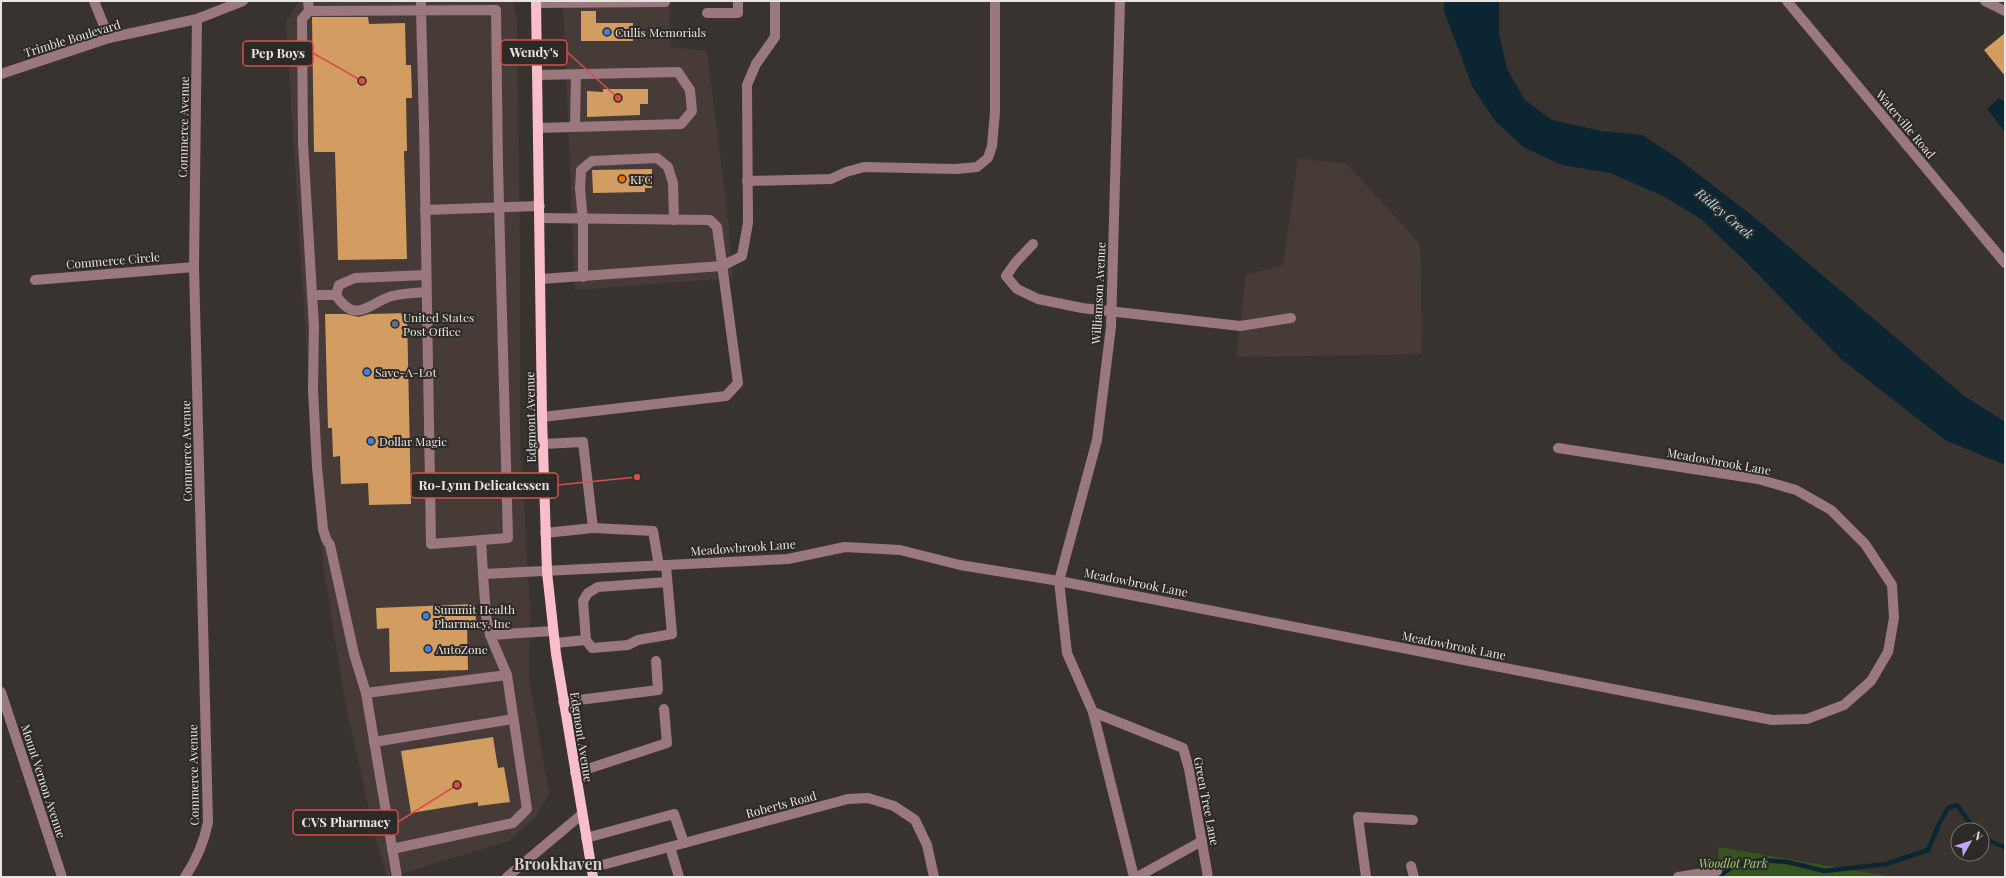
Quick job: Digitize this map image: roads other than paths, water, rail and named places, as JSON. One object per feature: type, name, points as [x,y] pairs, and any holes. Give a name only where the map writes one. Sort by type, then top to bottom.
[{"type":"main road","name":"Edgmont Avenue","points":[[536,2],[542,418],[547,572],[553,631],[563,702],[592,873]]},
{"type":"street","points":[[94,1],[109,38]]},
{"type":"street","name":"Trimble Boulevard","points":[[1,74],[109,38],[197,19],[243,1]]},
{"type":"street","points":[[707,13],[738,13],[738,1]]},
{"type":"street","points":[[541,279],[722,266],[742,256],[748,223],[747,85],[756,64],[775,37],[775,1]]},
{"type":"street","points":[[747,181],[831,180],[846,172],[864,167],[956,169],[977,167],[988,158],[992,146],[995,112],[995,1]]},
{"type":"street","name":"Williamson Avenue","points":[[1059,580],[1097,440],[1112,311],[1120,1]]},
{"type":"street","name":"Waterville Road","points":[[1787,1],[2005,263]]},
{"type":"street","points":[[1986,1],[2005,9]]},
{"type":"street","points":[[536,2],[665,2]]},
{"type":"street","points":[[397,877],[366,693],[354,654],[330,545],[326,539],[323,529],[317,467],[314,398],[313,295],[303,128],[302,19],[308,6],[421,6],[496,10],[499,207],[508,538],[431,544],[421,6]]},
{"type":"street","name":"Commerce Avenue","points":[[185,877],[200,853],[208,822],[194,267],[197,19]]},
{"type":"street","points":[[538,75],[678,72],[690,90],[692,111],[681,124],[538,128]]},
{"type":"street","points":[[574,127],[576,75]]},
{"type":"street","points":[[583,277],[583,219],[580,189],[581,170],[592,161],[657,158],[668,167],[673,183],[674,220]]},
{"type":"street","points":[[425,210],[540,206]]},
{"type":"street","points":[[540,218],[710,220],[717,227],[738,383],[726,396],[542,418]]},
{"type":"street","points":[[1033,244],[1016,262],[1006,276],[1017,289],[1038,299],[1082,308],[1240,326],[1291,318]]},
{"type":"street","name":"Commerce Circle","points":[[34,280],[194,267]]},
{"type":"street","points":[[426,275],[355,278],[339,285],[336,295],[343,306],[352,310],[366,310],[390,296],[404,293],[426,292]]},
{"type":"street","points":[[313,295],[336,295]]},
{"type":"street","points":[[543,444],[583,442],[593,528]]},
{"type":"street","name":"Meadowbrook Lane","points":[[483,574],[788,559],[845,547],[900,550],[960,565],[1059,580],[1772,720],[1807,719],[1844,705],[1871,681],[1888,652],[1894,618],[1892,585],[1865,544],[1831,510],[1796,490],[1758,479],[1558,448]]},
{"type":"street","points":[[545,532],[593,528],[653,531],[667,582],[672,634],[638,640],[628,645],[592,648],[586,640],[583,600],[588,593],[598,587],[667,582]]},
{"type":"street","points":[[392,849],[514,823],[527,809],[507,675],[490,635],[486,616],[481,540]]},
{"type":"street","points":[[1059,580],[1067,653],[1093,712],[1136,877],[1202,841]]},
{"type":"street","points":[[490,635],[553,631]]},
{"type":"street","points":[[555,643],[586,640]]},
{"type":"street","points":[[563,702],[658,690],[656,661]]},
{"type":"street","points":[[366,693],[507,675]]},
{"type":"street","name":"Mount Vernon Avenue","points":[[1,692],[62,877]]},
{"type":"street","points":[[575,773],[667,743],[664,709]]},
{"type":"street","name":"Green Tree Lane","points":[[1093,712],[1183,748],[1189,769],[1208,877]]},
{"type":"street","points":[[374,742],[513,719]]},
{"type":"street","name":"Roberts Road","points":[[592,873],[670,847],[848,799],[868,798],[894,806],[915,820],[927,845],[934,877]]},
{"type":"street","points":[[586,838],[674,814],[684,844]]},
{"type":"street","points":[[507,877],[582,815]]},
{"type":"street","points":[[1366,877],[1358,817],[1413,820]]},
{"type":"street","points":[[670,847],[679,877]]},
{"type":"street","points":[[1411,866],[1414,877]]},
{"type":"street","points":[[1678,877],[1717,871]]},
{"type":"water","name":"Ridley Creek","points":[[1444,1],[1499,1],[1499,34],[1507,69],[1525,100],[1552,120],[1602,131],[1642,135],[1676,157],[1754,217],[1963,395],[2005,422],[2005,465],[1945,440],[1841,359],[1746,262],[1701,219],[1663,196],[1610,173],[1562,165],[1523,147],[1495,121],[1473,88],[1444,11]]},
{"type":"water","points":[[1999,98],[2005,102],[2005,132],[1987,109]]},
{"type":"waterway","points":[[1718,877],[1735,865],[1761,860],[1787,862],[1825,871],[1886,864],[1928,850],[1939,824],[1948,808],[1957,805],[1969,822]]},
{"type":"waterway","points":[[1990,841],[2005,847]]},
{"type":"place","name":"Cullis Memorials","points":[[607,32]]},
{"type":"place","name":"Pep Boys","points":[[362,81]]},
{"type":"place","name":"Wendy's","points":[[618,98]]},
{"type":"place","name":"KFC","points":[[622,179]]},
{"type":"place","name":"United States Post Office","points":[[395,324]]},
{"type":"place","name":"Save-A-Lot","points":[[367,372]]},
{"type":"place","name":"Dollar Magic","points":[[371,441]]},
{"type":"place","name":"Ro-Lynn Delicatessen","points":[[637,477]]},
{"type":"place","name":"Summit Health Pharmacy, Inc","points":[[426,616]]},
{"type":"place","name":"AutoZone","points":[[428,649]]},
{"type":"place","name":"CVS Pharmacy","points":[[457,785]]},
{"type":"district","name":"Brookhaven","points":[[558,863]]},
{"type":"park label","name":"Woodlot Park","points":[[1733,863]]}]
